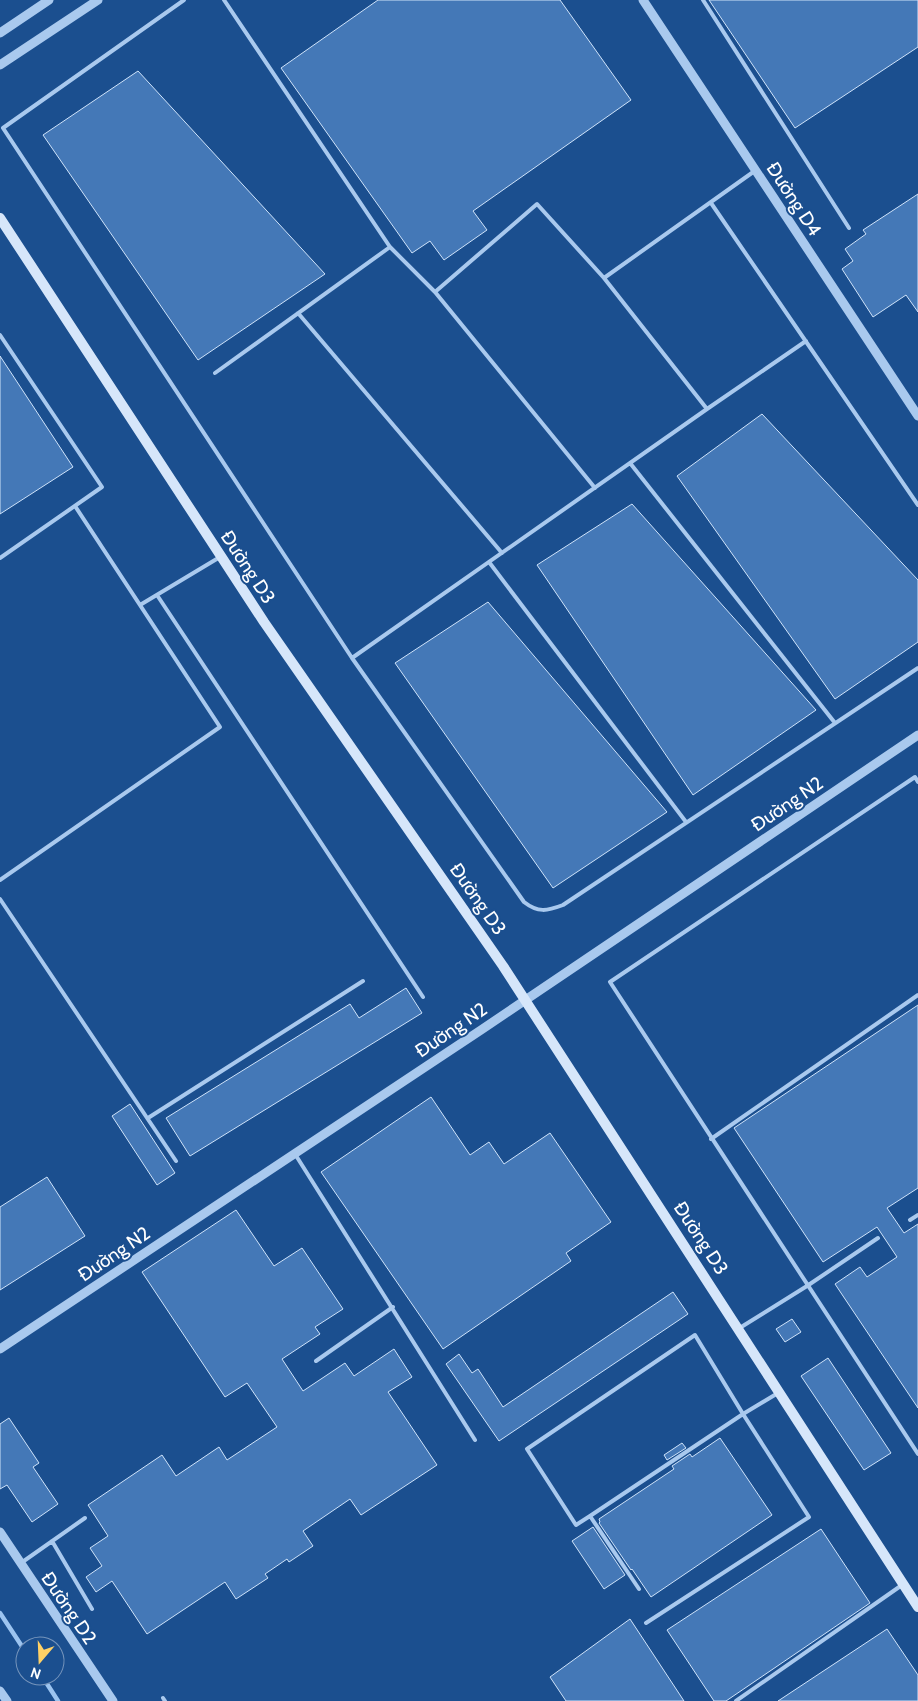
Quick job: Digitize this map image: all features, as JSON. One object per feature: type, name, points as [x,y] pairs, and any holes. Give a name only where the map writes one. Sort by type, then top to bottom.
[{"type":"main road","name":"Đường D3","points":[[0,218],[264,622],[525,1000],[918,1607]]},
{"type":"street","points":[[0,32],[50,0]]},
{"type":"street","points":[[0,65],[98,0]]},
{"type":"street","name":"Đường D4","points":[[643,0],[918,416]]},
{"type":"street","name":"Đường N2","points":[[0,1349],[295,1154],[918,735]]},
{"type":"street","name":"Đường D2","points":[[0,1532],[113,1701]]},
{"type":"street","points":[[0,1691],[7,1701]]},
{"type":"lane","points":[[184,0],[3,128],[352,658],[524,902],[531,908],[541,911],[563,905],[918,668]]},
{"type":"lane","points":[[224,0],[390,247],[435,292],[594,488]]},
{"type":"lane","points":[[703,0],[849,228]]},
{"type":"lane","points":[[604,278],[756,170]]},
{"type":"lane","points":[[711,202],[918,505]]},
{"type":"lane","points":[[435,292],[537,204],[604,278],[707,409]]},
{"type":"lane","points":[[215,373],[390,247]]},
{"type":"lane","points":[[298,313],[502,553]]},
{"type":"lane","points":[[0,335],[102,487],[0,558]]},
{"type":"lane","points":[[352,658],[806,341]]},
{"type":"lane","points":[[630,463],[835,723]]},
{"type":"lane","points":[[0,880],[220,727],[75,506]]},
{"type":"lane","points":[[140,605],[221,557]]},
{"type":"lane","points":[[489,562],[686,822]]},
{"type":"lane","points":[[157,595],[424,997]]},
{"type":"lane","points":[[918,782],[915,777],[610,982],[807,1286],[918,1453]]},
{"type":"lane","points":[[0,899],[176,1161]]},
{"type":"lane","points":[[148,1118],[363,981]]},
{"type":"lane","points":[[711,1138],[918,995]]},
{"type":"lane","points":[[295,1154],[475,1440]]},
{"type":"lane","points":[[910,1220],[918,1215]]},
{"type":"lane","points":[[738,1329],[807,1286],[878,1238]]},
{"type":"lane","points":[[316,1361],[393,1307]]},
{"type":"lane","points":[[646,1624],[809,1517],[743,1414],[695,1335],[527,1449],[576,1525],[743,1414],[780,1392]]},
{"type":"lane","points":[[590,1516],[639,1589]]},
{"type":"lane","points":[[20,1563],[85,1518]]},
{"type":"lane","points":[[52,1541],[92,1609]]},
{"type":"lane","points":[[736,1701],[903,1584]]},
{"type":"building","points":[[378,0],[560,0],[631,100],[473,211],[487,230],[444,260],[430,241],[412,253],[281,68]]},
{"type":"building","points":[[709,0],[918,0],[918,47],[795,128]]},
{"type":"building","points":[[138,71],[325,274],[198,360],[43,135]]},
{"type":"building","points":[[918,194],[918,312],[906,295],[873,317],[842,269],[853,261],[845,249],[866,234],[863,230]]},
{"type":"building","points":[[0,356],[73,467],[0,514]]},
{"type":"building","points":[[762,414],[918,580],[918,642],[835,699],[677,476]]},
{"type":"building","points":[[632,504],[816,710],[693,795],[537,565]]},
{"type":"building","points":[[488,602],[667,812],[553,888],[395,663]]},
{"type":"building","points":[[406,988],[422,1013],[190,1156],[166,1118],[350,1004],[359,1018]]},
{"type":"building","points":[[918,1005],[918,1188],[887,1208],[904,1233],[918,1224],[918,1408],[835,1284],[860,1267],[867,1277],[897,1257],[877,1227],[823,1262],[734,1128]]},
{"type":"building","points":[[431,1097],[470,1155],[489,1142],[504,1164],[550,1133],[611,1222],[566,1253],[571,1261],[443,1349],[321,1172]]},
{"type":"building","points":[[130,1104],[175,1173],[157,1185],[112,1116]]},
{"type":"building","points":[[47,1177],[85,1236],[0,1290],[0,1207]]},
{"type":"building","points":[[236,1210],[274,1266],[302,1248],[343,1309],[315,1327],[320,1334],[282,1359],[303,1391],[345,1363],[354,1376],[394,1349],[412,1377],[388,1392],[437,1465],[361,1515],[350,1499],[303,1531],[313,1546],[289,1562],[287,1559],[265,1574],[268,1578],[236,1599],[225,1582],[147,1634],[112,1581],[96,1592],[86,1577],[102,1566],[90,1548],[108,1536],[88,1505],[162,1455],[176,1476],[219,1447],[227,1460],[277,1427],[247,1383],[225,1397],[142,1272]]},
{"type":"building","points":[[673,1292],[688,1314],[499,1441],[446,1364],[459,1354],[472,1373],[478,1369],[503,1407]]},
{"type":"building","points":[[792,1319],[801,1332],[785,1342],[776,1329]]},
{"type":"building","points":[[828,1358],[891,1453],[864,1470],[801,1376]]},
{"type":"building","points":[[9,1418],[39,1463],[33,1467],[58,1504],[32,1522],[7,1485],[0,1489],[0,1424]]},
{"type":"building","points":[[720,1438],[772,1515],[651,1597],[599,1523],[599,1519],[674,1469],[672,1466],[690,1454],[692,1457]]},
{"type":"building","points":[[682,1443],[686,1448],[667,1460],[664,1455]]},
{"type":"building","points":[[593,1527],[625,1575],[604,1589],[572,1541]]},
{"type":"building","points":[[821,1529],[870,1603],[726,1701],[714,1701],[667,1630]]},
{"type":"building","points":[[630,1619],[684,1701],[566,1701],[550,1677]]},
{"type":"building","points":[[887,1629],[918,1675],[918,1701],[778,1701]]},
{"type":"waterway","points":[[0,1613],[15,1636]]},
{"type":"waterway","points":[[48,1686],[58,1701]]}]
